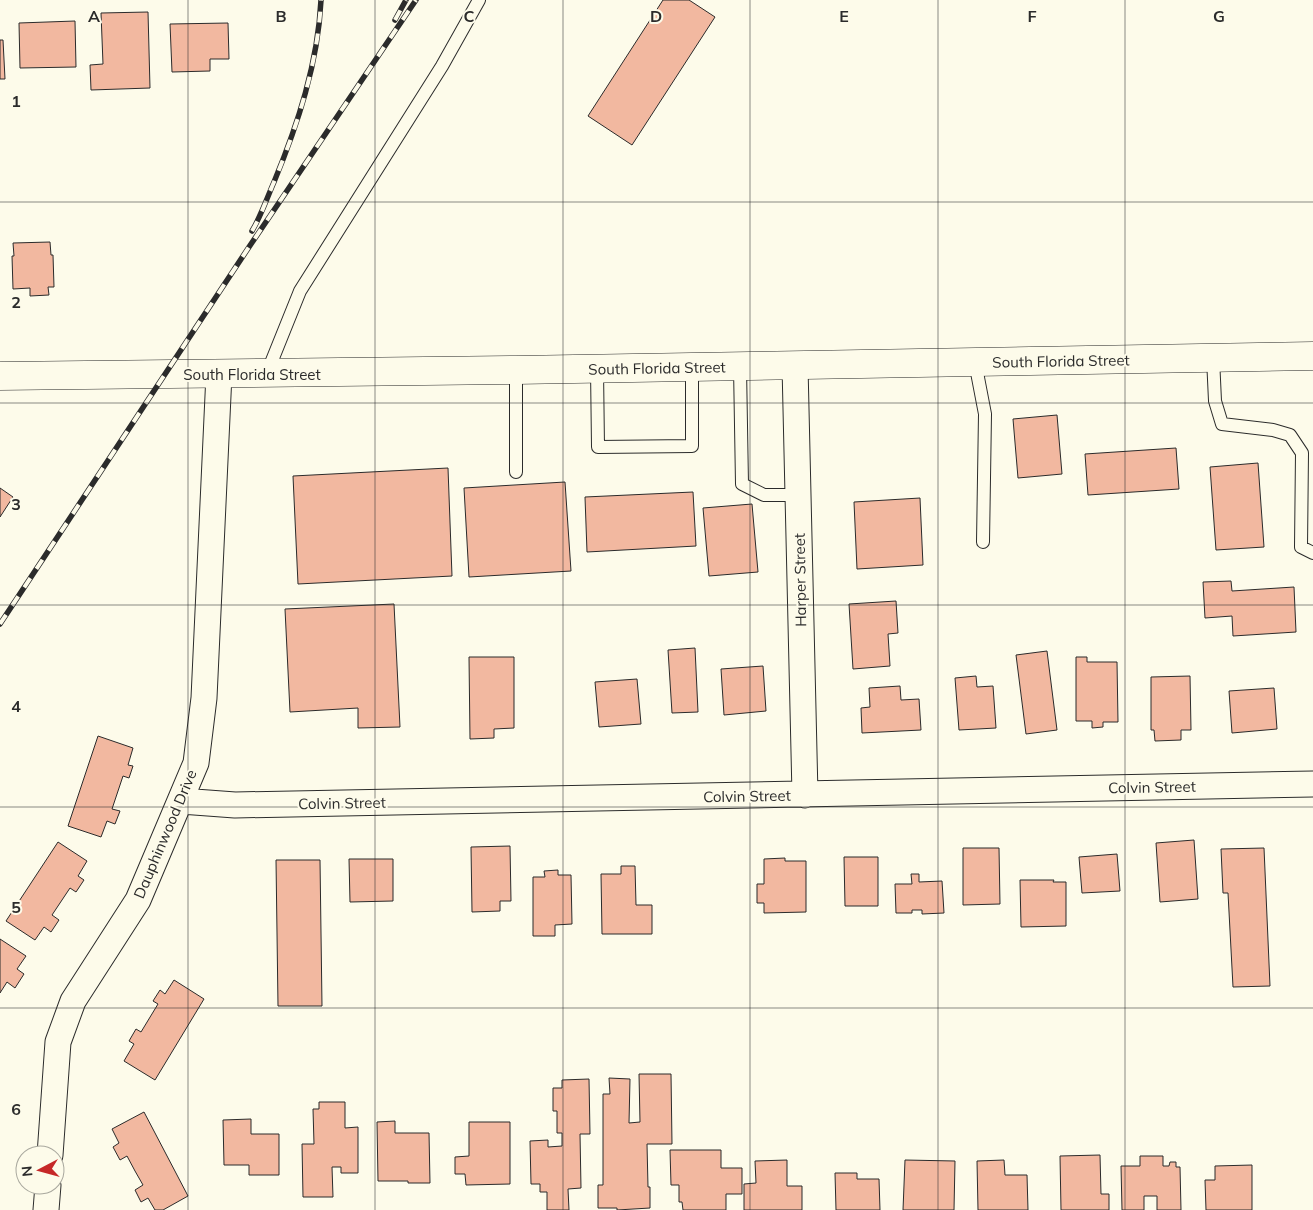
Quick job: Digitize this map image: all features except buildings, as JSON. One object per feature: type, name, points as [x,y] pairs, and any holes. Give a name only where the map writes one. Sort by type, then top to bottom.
[{"type":"street","name":"South Florida Street","points":[[0,376],[740,367],[1313,356]]},
{"type":"street","name":"Harper Street","points":[[795,366],[804,794]]},
{"type":"street","name":"Dauphinwood Drive","points":[[51,1145],[58,1042],[73,1001],[138,900],[196,763],[204,698],[219,374]]},
{"type":"street","name":"Colvin Street","points":[[181,801],[235,805],[1313,784]]},
{"type":"street","points":[[46,1210],[47,1195]]},
{"type":"lane","points":[[267,373],[300,291],[442,66],[479,0]]},
{"type":"lane","points":[[1213,358],[1215,401],[1222,424],[1290,434],[1302,453],[1301,548],[1313,552]]},
{"type":"lane","points":[[976,362],[985,414],[983,542]]},
{"type":"lane","points":[[597,369],[598,447],[692,446],[692,367]]},
{"type":"lane","points":[[740,367],[742,484],[764,495],[798,495]]},
{"type":"lane","points":[[516,370],[516,472]]},
{"type":"railway","points":[[252,231],[274,182],[299,116],[316,47],[321,0]]},
{"type":"railway","points":[[395,20],[406,0]]},
{"type":"railway","points":[[0,624],[249,247],[416,0]]}]
